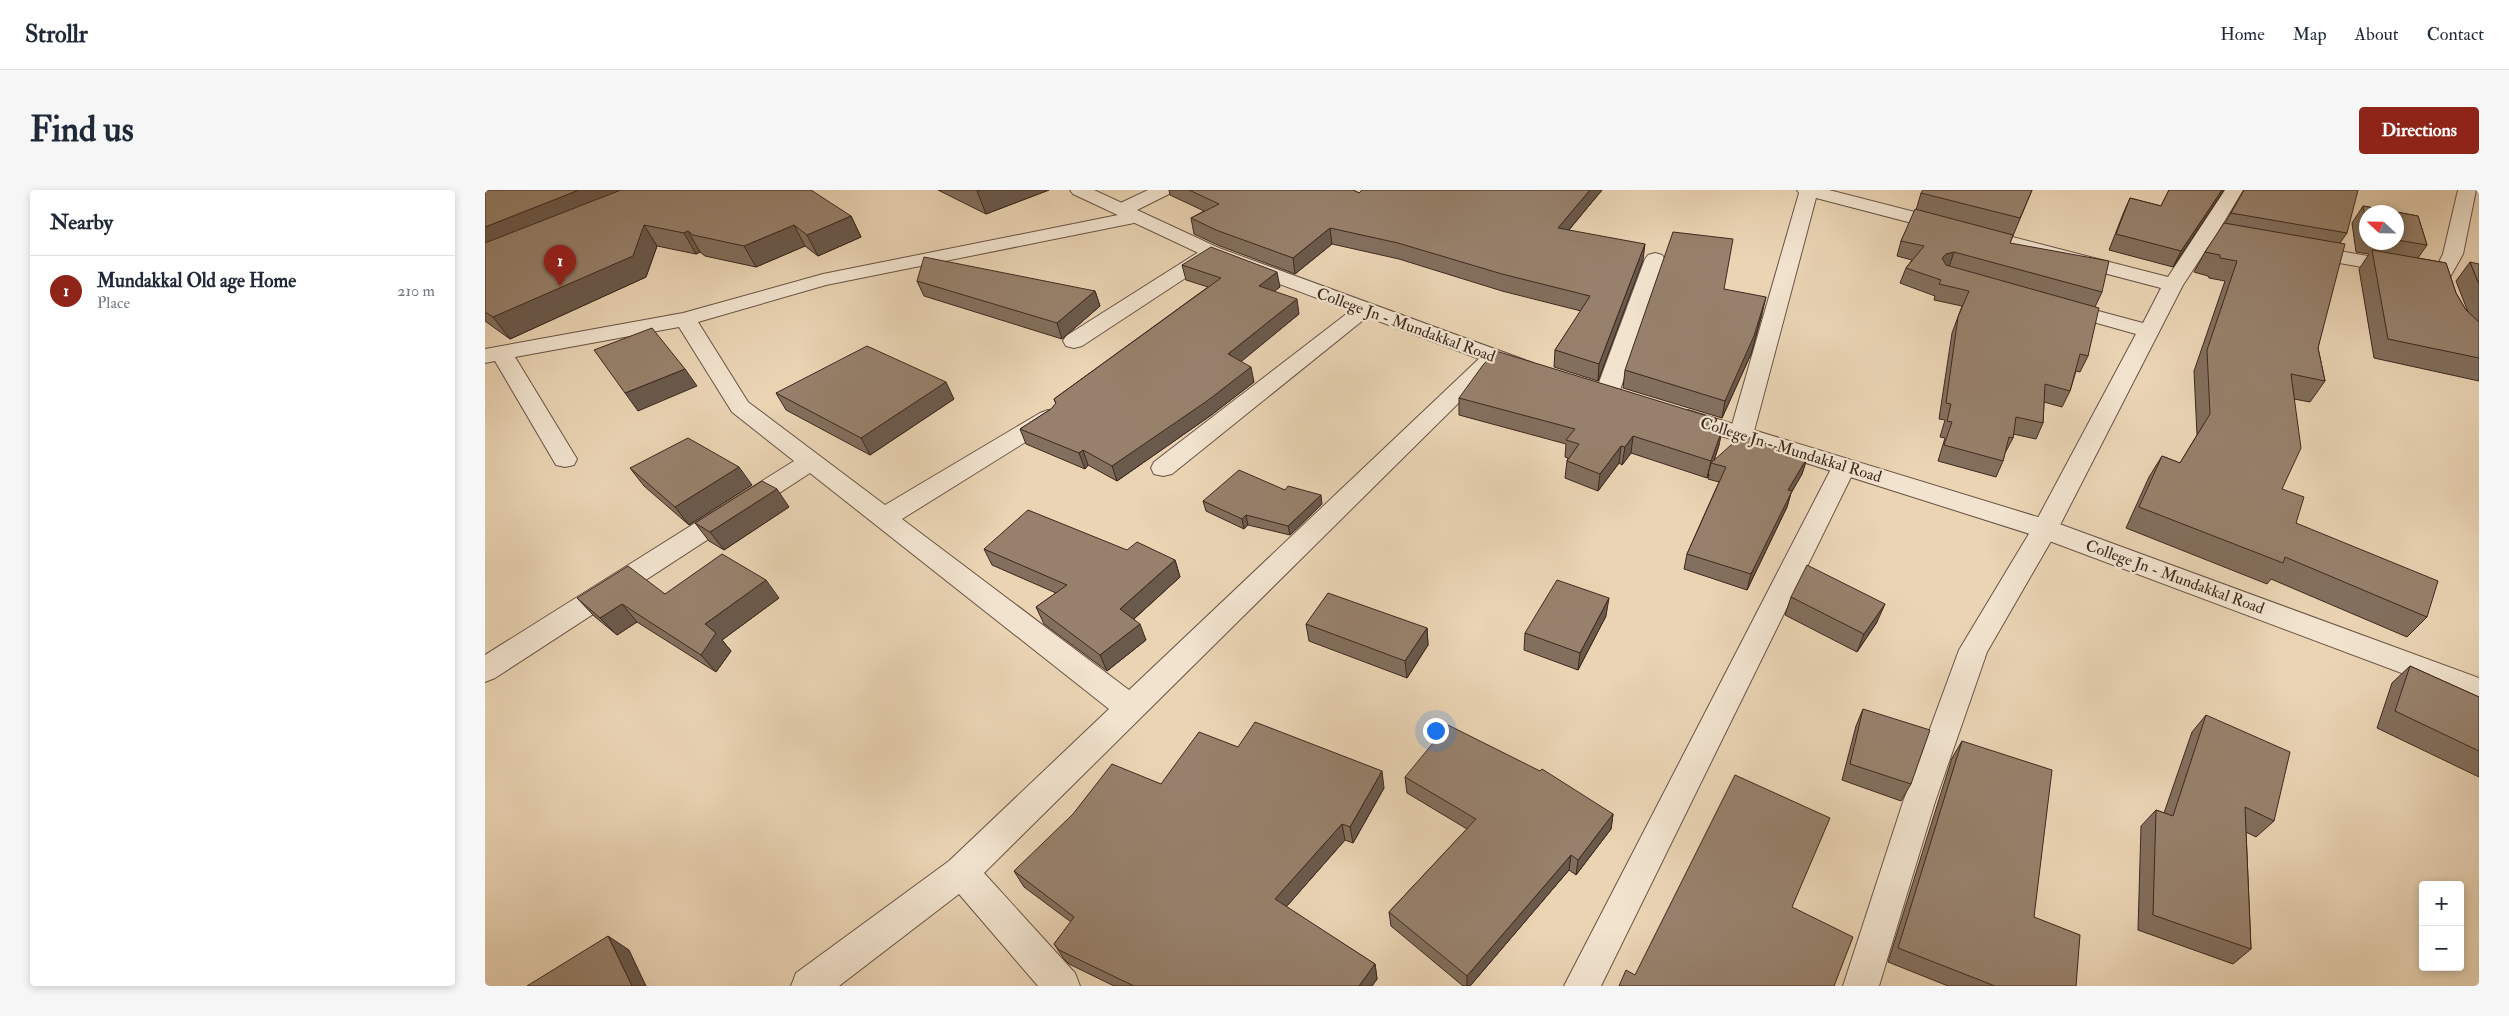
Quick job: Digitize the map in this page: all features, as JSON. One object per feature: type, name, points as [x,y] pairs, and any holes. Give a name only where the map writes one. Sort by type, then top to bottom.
[{"type":"street","name":"College Jn - Mundakkal Road","points":[[1079,190],[1211,252],[1493,358],[1550,375]]},
{"type":"street","points":[[565,459],[494,355],[685,319],[823,280],[1129,214],[1163,190]]},
{"type":"street","points":[[1741,435],[1807,190],[1894,210],[2173,284]]},
{"type":"street","points":[[1861,986],[1919,802],[1973,650],[2045,529],[2173,284],[2234,190]]},
{"type":"street","points":[[2207,234],[2279,246],[2445,283],[2467,190]]},
{"type":"street","points":[[1073,341],[1211,252]]},
{"type":"street","points":[[1607,393],[1655,259]]},
{"type":"street","points":[[2043,302],[2149,332]]},
{"type":"street","points":[[1163,468],[1365,309]]},
{"type":"street","points":[[685,319],[740,407],[1130,708]]},
{"type":"street","points":[[809,986],[961,872],[1493,358]]},
{"type":"street","name":"College Jn - Mundakkal Road","points":[[1670,413],[2045,529],[2479,690]]},
{"type":"street","points":[[884,518],[1048,418]]},
{"type":"street","points":[[485,670],[811,461]]},
{"type":"street","points":[[1582,986],[1844,467]]},
{"type":"street","points":[[961,872],[1062,986]]},
{"type":"building","points":[[485,190],[579,190],[485,227]]},
{"type":"building","points":[[621,190],[811,190],[851,216],[807,235],[794,225],[744,246],[693,235],[688,231],[684,233],[644,225],[633,256],[493,317],[485,312],[485,243]]},
{"type":"building","points":[[1189,190],[1353,190],[1359,193],[1362,190],[1590,190],[1558,228],[1645,244],[1599,364],[1555,350],[1590,296],[1502,274],[1398,243],[1330,228],[1293,258],[1216,230],[1191,218],[1219,204]]},
{"type":"building","points":[[1923,190],[2032,190],[2020,218],[1921,193]]},
{"type":"building","points":[[2169,190],[2222,190],[2181,251],[2116,234],[2130,198],[2161,206]]},
{"type":"building","points":[[2244,190],[2358,190],[2347,233],[2231,213]]},
{"type":"building","points":[[1915,209],[2013,235],[2010,243],[2109,261],[2102,292],[1954,252],[1946,254],[1942,258],[1946,265],[2099,308],[2088,356],[2080,354],[2070,391],[2045,384],[2043,423],[2016,417],[2013,438],[2009,437],[2003,461],[1944,445],[1952,422],[1947,421],[1951,404],[1946,403],[1958,317],[1969,291],[1939,284],[1941,280],[1906,268],[1924,246],[1901,241]]},
{"type":"building","points":[[2404,213],[2418,216],[2427,245],[2404,241]]},
{"type":"building","points":[[2224,223],[2345,244],[2318,348],[2325,381],[2291,374],[2301,448],[2282,489],[2304,497],[2296,523],[2438,581],[2427,617],[2285,557],[2283,563],[2139,507],[2162,456],[2180,463],[2210,414],[2207,350],[2237,261],[2220,258],[2220,255],[2205,252]]},
{"type":"building","points":[[1673,232],[1733,239],[1724,289],[1766,297],[1754,336],[1725,401],[1625,370]]},
{"type":"building","points":[[1211,247],[1277,272],[1259,286],[1297,299],[1228,354],[1251,367],[1207,401],[1112,466],[1083,450],[1079,453],[1020,429],[1051,409],[1056,403],[1054,399],[1221,278],[1182,265]]},
{"type":"building","points":[[2372,250],[2446,263],[2456,293],[2466,310],[2479,322],[2479,358],[2388,339]]},
{"type":"building","points":[[924,257],[1095,291],[1057,323],[917,281]]},
{"type":"building","points":[[2470,262],[2479,264],[2479,284]]},
{"type":"building","points":[[652,328],[685,369],[625,393],[594,350]]},
{"type":"building","points":[[867,346],[946,382],[861,438],[776,393]]},
{"type":"building","points":[[1496,351],[1717,419],[1715,424],[1723,427],[1711,461],[1633,436],[1625,447],[1621,446],[1600,474],[1567,461],[1579,444],[1566,440],[1575,429],[1459,398],[1483,365]]},
{"type":"building","points":[[1742,435],[1807,458],[1788,490],[1792,491],[1751,574],[1687,554],[1726,467],[1711,463]]},
{"type":"building","points":[[688,438],[739,467],[675,507],[630,468]]},
{"type":"building","points":[[1239,470],[1285,490],[1288,486],[1321,495],[1288,526],[1246,515],[1242,519],[1203,501]]},
{"type":"building","points":[[762,481],[777,489],[710,532],[695,523]]},
{"type":"building","points":[[1028,510],[1127,550],[1137,542],[1175,560],[1120,609],[1140,624],[1100,655],[1036,607],[1067,585],[984,549]]},
{"type":"building","points":[[722,554],[766,580],[705,624],[716,633],[701,655],[622,604],[600,618],[577,598],[628,566],[665,594]]},
{"type":"building","points":[[1807,565],[1885,604],[1864,634],[1791,597]]},
{"type":"building","points":[[1557,580],[1609,598],[1580,653],[1525,633]]},
{"type":"building","points":[[1328,593],[1427,628],[1405,661],[1306,624]]},
{"type":"building","points":[[2410,666],[2479,697],[2479,751],[2395,711]]},
{"type":"building","points":[[1863,709],[1930,730],[1911,784],[1850,764]]},
{"type":"building","points":[[2206,715],[2290,752],[2274,821],[2245,807],[2251,949],[2153,915],[2156,810],[2173,816]]},
{"type":"building","points":[[1255,722],[1382,771],[1350,827],[1342,824],[1275,899],[1375,964],[1359,986],[1134,986],[1059,950],[1054,944],[1074,917],[1014,871],[1073,814],[1112,764],[1161,784],[1199,732],[1238,747]]},
{"type":"building","points":[[1448,725],[1540,771],[1542,769],[1613,814],[1578,860],[1571,855],[1467,976],[1389,912],[1476,819],[1405,777]]},
{"type":"building","points":[[1962,741],[2052,770],[2034,917],[2080,935],[2076,986],[1995,986],[1898,948]]},
{"type":"building","points":[[1735,775],[1830,818],[1792,907],[1853,937],[1834,986],[1619,986],[1626,970],[1635,975]]},
{"type":"building","points":[[608,936],[632,986],[527,986]]},
{"type":"place","name":"Mundakkal Old age Home","points":[[560,286]]}]
